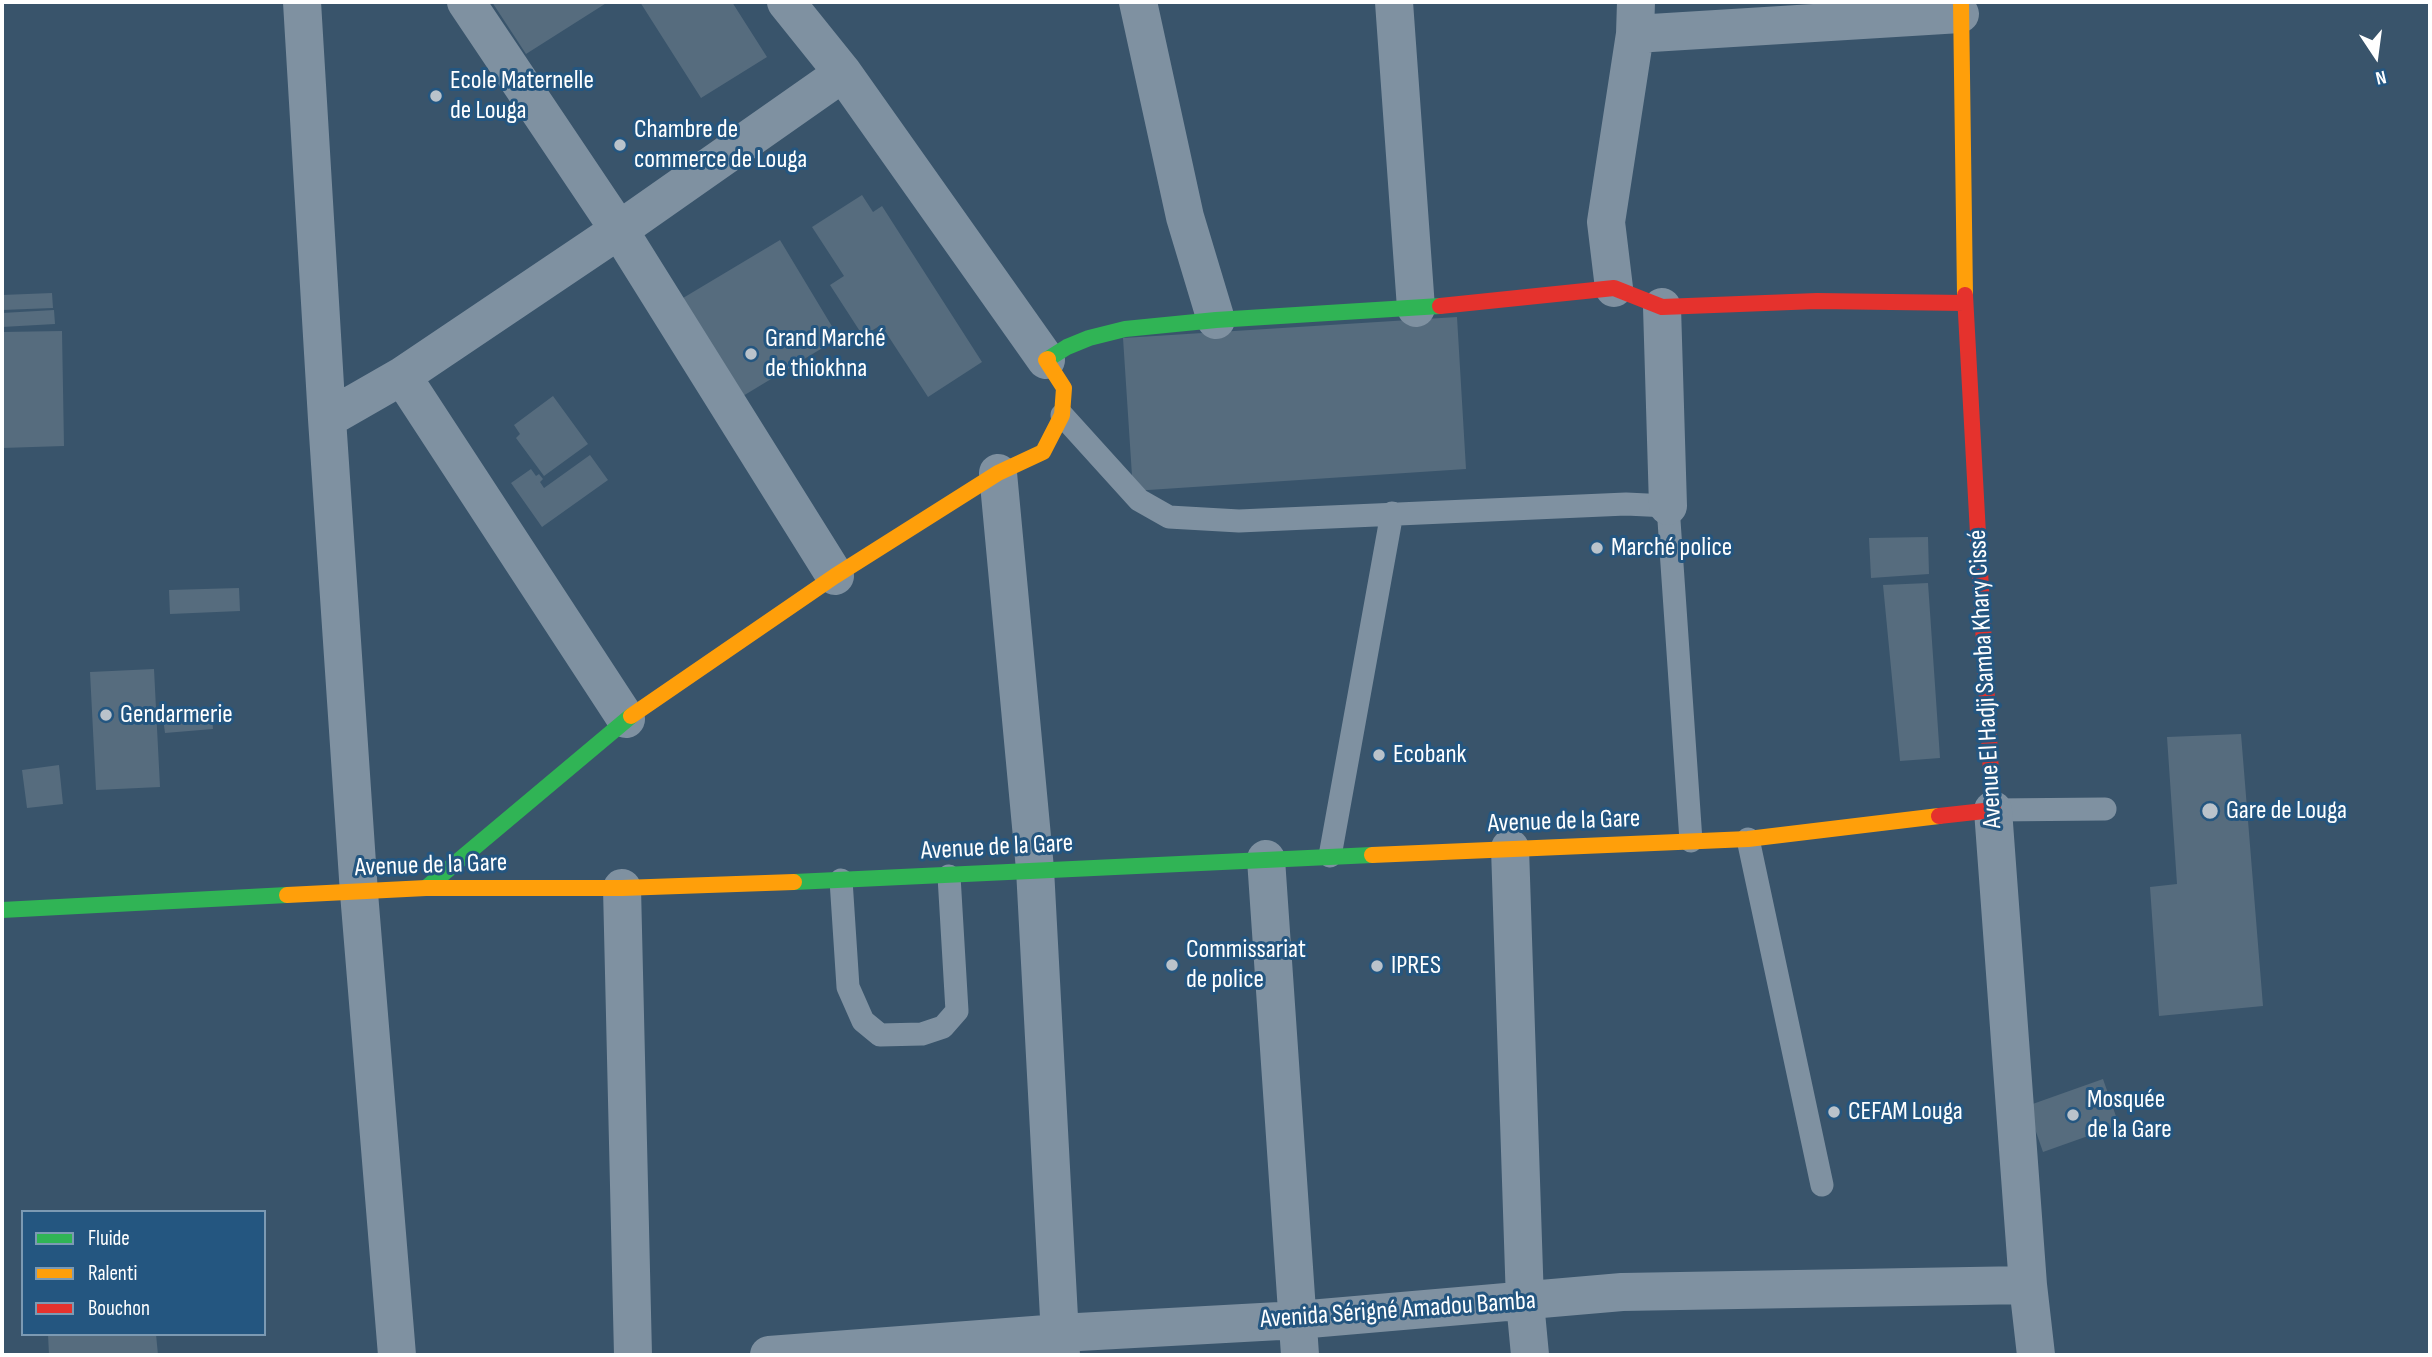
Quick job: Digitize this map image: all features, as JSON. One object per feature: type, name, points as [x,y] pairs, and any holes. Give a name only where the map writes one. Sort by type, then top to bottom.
[{"type":"street","points":[[302,2],[359,892],[397,1355]]},
{"type":"street","points":[[467,2],[619,230],[835,576]]},
{"type":"street","points":[[426,888],[626,719],[835,576],[998,473],[1044,452],[1062,415],[1064,387],[1046,360],[843,73],[786,2]]},
{"type":"street","points":[[1138,2],[1185,217],[1216,320]]},
{"type":"street","points":[[1394,2],[1416,308]]},
{"type":"street","points":[[1614,288],[1606,222],[1636,18],[1960,8]]},
{"type":"street","name":"Avenue El Hadji Samba Khary Cissé","points":[[1960,8],[1965,303],[1993,810],[2028,1285],[2036,1355]]},
{"type":"street","points":[[327,419],[402,376],[619,230],[843,73]]},
{"type":"street","points":[[1046,360],[1068,347],[1125,329],[1216,320],[1416,308],[1614,288],[1662,307],[1817,301],[1965,303]]},
{"type":"street","points":[[1662,307],[1668,506]]},
{"type":"street","points":[[402,376],[626,719]]},
{"type":"street","points":[[998,473],[1035,869],[1060,1344]]},
{"type":"street","name":"Avenue de la Gare","points":[[2,910],[426,888],[622,888],[949,876],[1035,869],[1748,839],[1993,810]]},
{"type":"street","points":[[1510,848],[1525,1301],[1530,1355]]},
{"type":"street","points":[[1266,859],[1299,1337]]},
{"type":"street","points":[[622,888],[633,1355]]},
{"type":"street","name":"Avenida Sérigné Amadou Bamba","points":[[769,1355],[1299,1337],[1525,1301],[1622,1292],[2028,1285]]},
{"type":"lane","points":[[1062,415],[1139,500],[1169,517],[1239,521],[1626,504],[1668,506],[1692,841]]},
{"type":"lane","points":[[1330,856],[1392,513]]},
{"type":"lane","points":[[1993,810],[2105,810]]},
{"type":"lane","points":[[1748,839],[1822,1185]]},
{"type":"lane","points":[[841,880],[848,987],[863,1021],[880,1035],[922,1034],[943,1027],[957,1011],[949,876]]},
{"type":"building","points":[[492,2],[608,2],[526,54]]},
{"type":"building","points":[[640,2],[732,2],[767,57],[701,98]]},
{"type":"building","points":[[862,195],[873,212],[882,206],[982,362],[928,397],[881,325],[863,336],[830,285],[844,276],[812,227]]},
{"type":"building","points":[[780,240],[839,338],[733,402],[673,304]]},
{"type":"building","points":[[52,293],[53,308],[2,310],[2,295]]},
{"type":"building","points":[[54,310],[55,324],[2,327],[2,313]]},
{"type":"building","points":[[1457,317],[1466,469],[1133,491],[1123,338]]},
{"type":"building","points":[[62,331],[64,446],[2,448],[2,332]]},
{"type":"building","points":[[553,396],[588,444],[544,476],[516,438],[520,434],[514,425]]},
{"type":"building","points":[[590,455],[608,480],[542,527],[511,483],[531,469],[536,476],[539,474],[543,479],[540,482],[544,488]]},
{"type":"building","points":[[1928,537],[1929,574],[1871,578],[1869,538]]},
{"type":"building","points":[[1928,583],[1940,758],[1900,761],[1883,585]]},
{"type":"building","points":[[239,588],[240,611],[170,614],[169,590]]},
{"type":"building","points":[[154,669],[160,787],[96,790],[90,672]]},
{"type":"building","points":[[211,707],[213,729],[165,733],[162,711]]},
{"type":"building","name":"Gare de Louga","points":[[2241,734],[2263,1006],[2159,1016],[2150,887],[2177,884],[2167,737]]},
{"type":"building","points":[[59,765],[63,804],[27,808],[22,770]]},
{"type":"building","name":"Mosquée de la Gare","points":[[2103,1079],[2119,1125],[2043,1152],[2027,1106]]},
{"type":"building","points":[[48,1336],[156,1336],[158,1355],[49,1355]]},
{"type":"traffic: fast","points":[[1048,359],[1089,338],[1125,329],[1216,320],[1440,306]]},
{"type":"traffic: fast","points":[[426,888],[631,716]]},
{"type":"traffic: fast","points":[[794,882],[1372,855]]},
{"type":"traffic: fast","points":[[2,910],[287,895]]},
{"type":"traffic: slow","points":[[1961,2],[1965,295]]},
{"type":"traffic: slow","points":[[631,716],[835,576],[998,473],[1043,452],[1062,415],[1064,388],[1046,360],[1048,359]]},
{"type":"traffic: slow","points":[[1372,855],[1748,839],[1939,816]]},
{"type":"traffic: slow","points":[[287,895],[426,888],[622,888],[794,882]]},
{"type":"traffic: jam","points":[[1440,306],[1614,288],[1662,307],[1817,301],[1965,303]]},
{"type":"traffic: jam","points":[[1939,816],[1993,810],[1965,295]]},
{"type":"place","name":"Ecole Maternelle de Louga","points":[[436,96]]},
{"type":"place","name":"Chambre de commerce de Louga","points":[[620,145]]},
{"type":"place","name":"Grand Marché de thiokhna","points":[[751,354]]},
{"type":"place","name":"Marché police","points":[[1597,548]]},
{"type":"place","name":"Gendarmerie","points":[[106,715]]},
{"type":"place","name":"Ecobank","points":[[1379,755]]},
{"type":"place","name":"Gare de Louga","points":[[2210,811]]},
{"type":"place","name":"Commissariat de police","points":[[1172,965]]},
{"type":"place","name":"IPRES","points":[[1377,966]]},
{"type":"place","name":"CEFAM Louga","points":[[1834,1112]]},
{"type":"place","name":"Mosquée de la Gare","points":[[2073,1115]]}]
